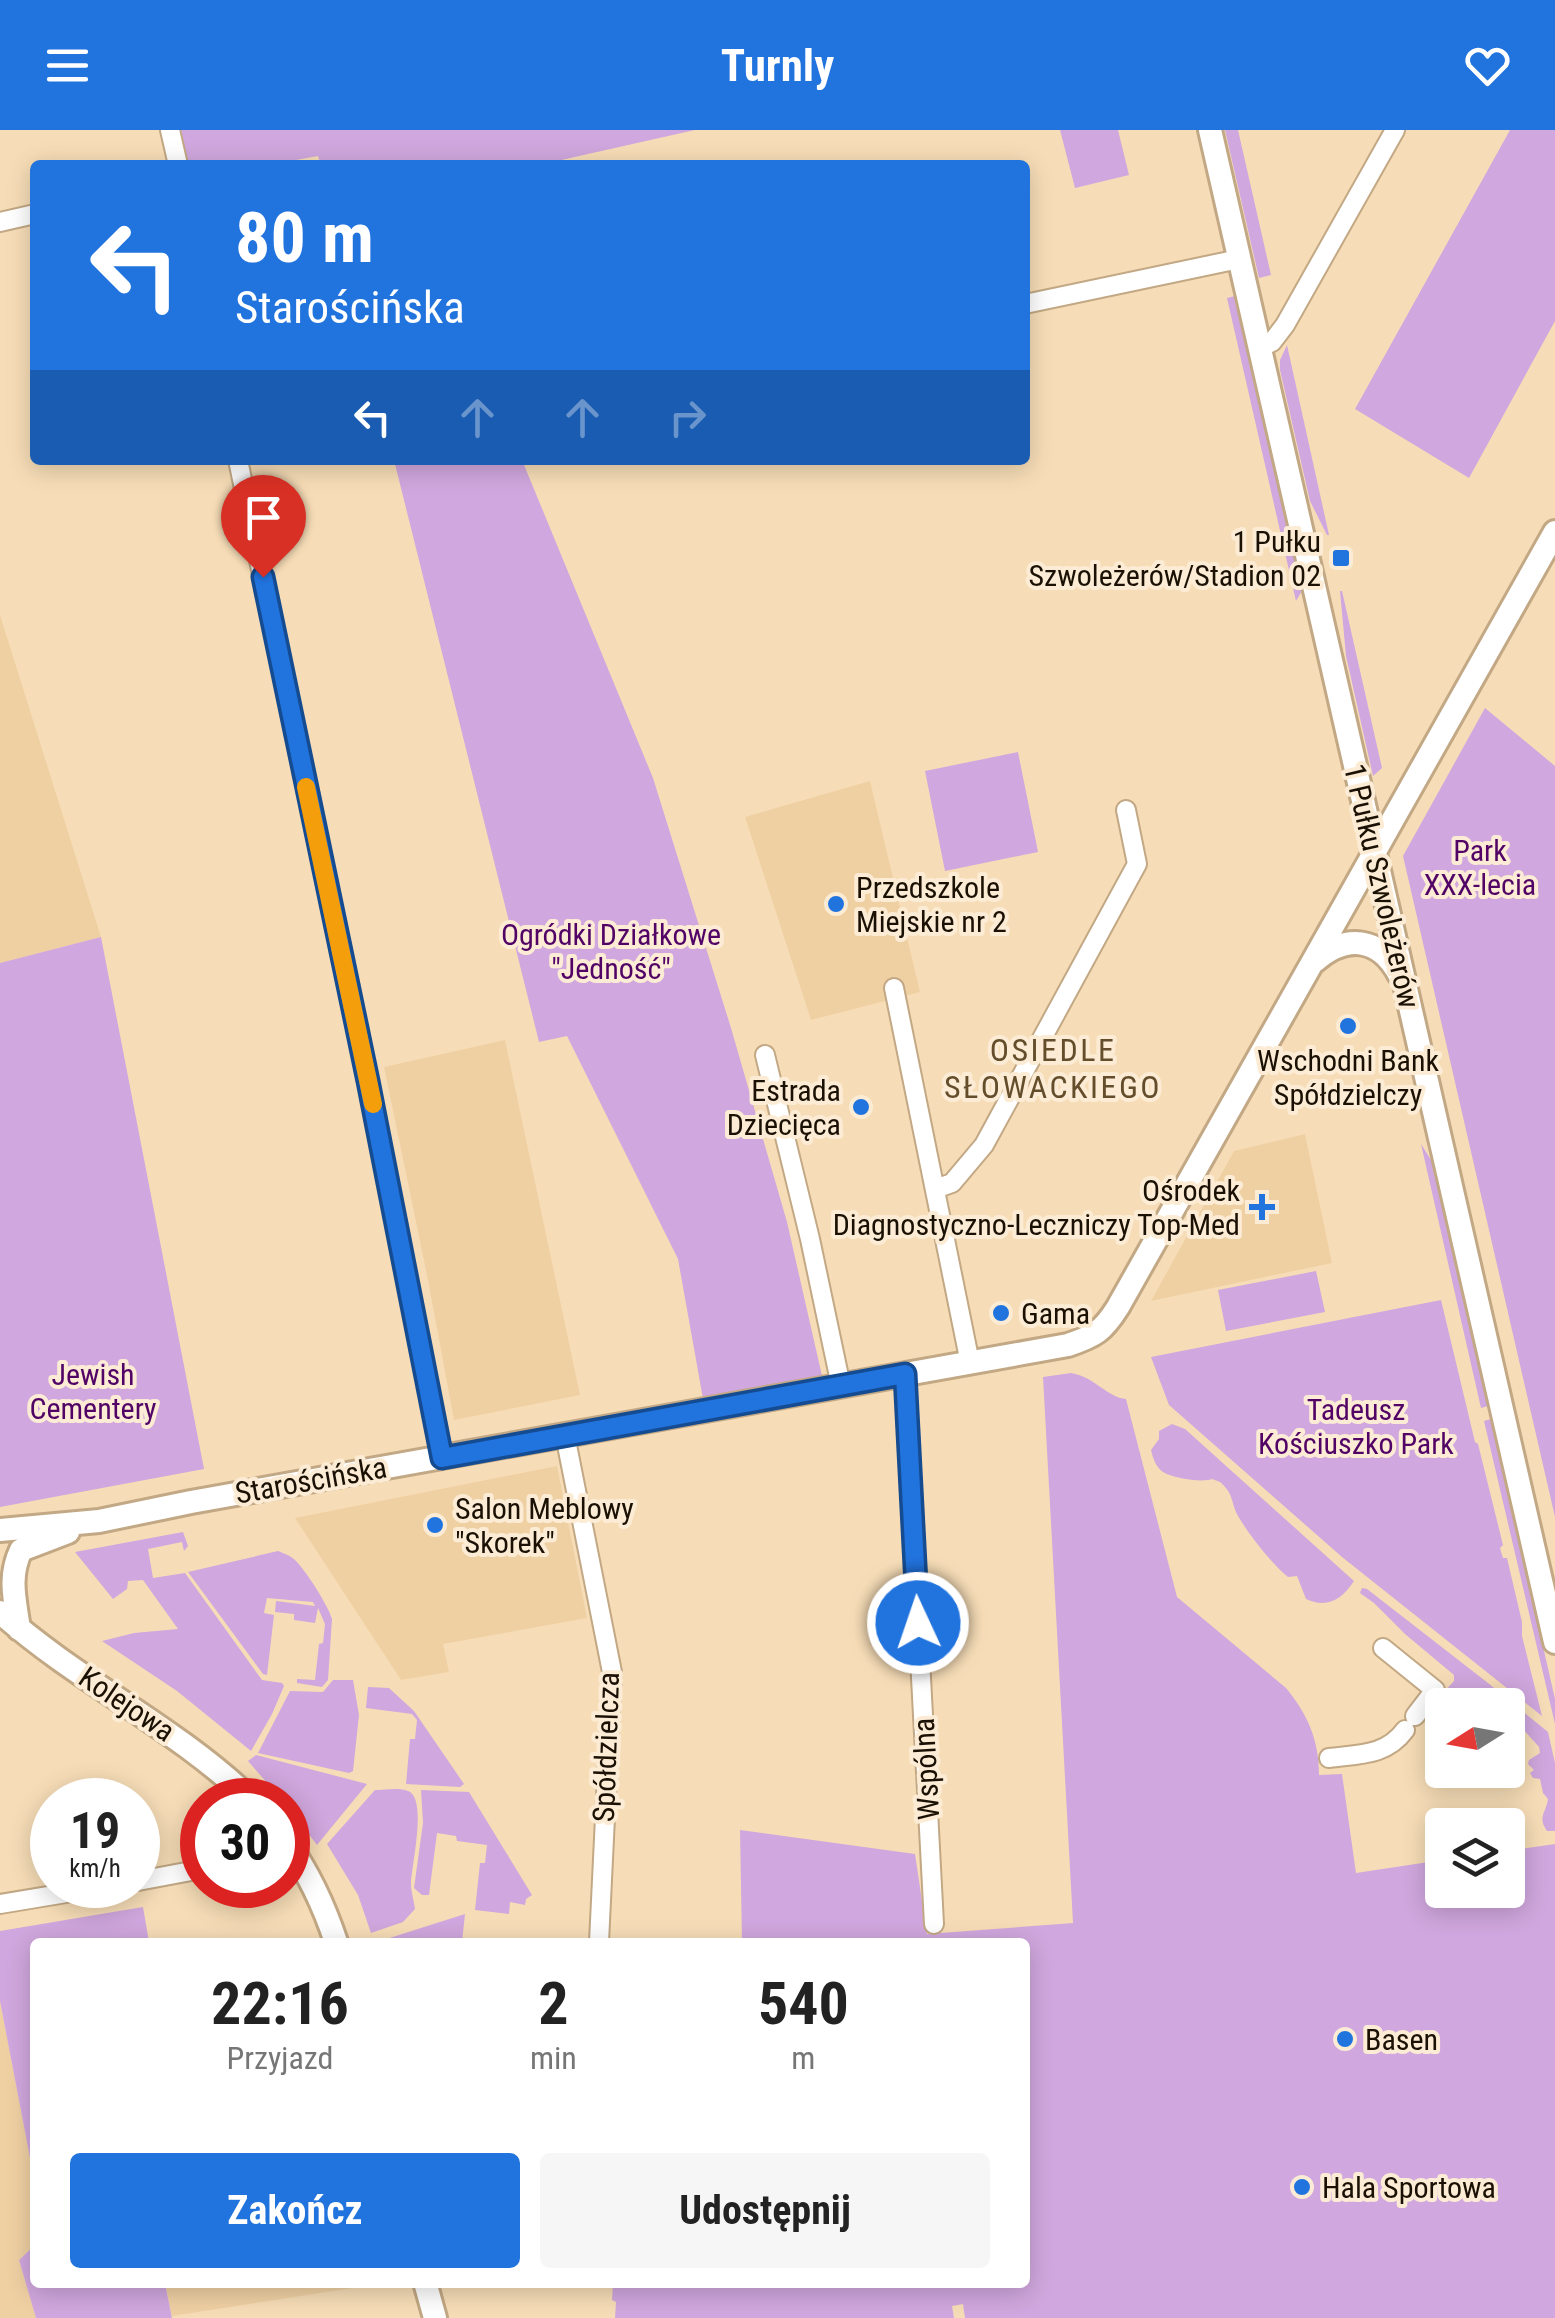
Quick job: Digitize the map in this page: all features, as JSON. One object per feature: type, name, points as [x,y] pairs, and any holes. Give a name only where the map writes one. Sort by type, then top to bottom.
[{"type":"street","points":[[170,130],[177,160]]},
{"type":"street","name":"1 Pułku Szwoleżerów","points":[[1210,130],[1555,1642]]},
{"type":"street","points":[[1260,348],[1272,342],[1286,324],[1395,130]]},
{"type":"street","points":[[0,222],[30,215]]},
{"type":"street","points":[[1030,303],[1239,259]]},
{"type":"street","points":[[239,465],[442,1458]]},
{"type":"street","points":[[1308,967],[1555,532]]},
{"type":"street","points":[[935,1189],[952,1182],[984,1145],[1137,864],[1126,810]]},
{"type":"street","points":[[1308,967],[1332,949],[1364,944],[1387,954],[1404,987]]},
{"type":"street","name":"Starościńska","points":[[0,1530],[100,1521],[1068,1345],[1093,1336],[1106,1326],[1118,1307],[1308,967]]},
{"type":"street","points":[[894,988],[970,1363]]},
{"type":"street","points":[[766,1055],[841,1386]]},
{"type":"street","name":"Wspólna","points":[[905,1374],[934,1924]]},
{"type":"street","name":"Spółdzielcza","points":[[565,1435],[612,1672],[598,1938]]},
{"type":"street","points":[[19,1629],[10,1553],[100,1521]]},
{"type":"street","name":"Kolejowa","points":[[0,1612],[228,1778]]},
{"type":"street","points":[[1330,1758],[1382,1750],[1396,1742],[1435,1690],[1382,1648]]},
{"type":"street","points":[[310,1878],[335,1938]]},
{"type":"street","points":[[0,1904],[30,1899]]},
{"type":"street","points":[[426,2288],[434,2318]]},
{"type":"shaded area","points":[[0,615],[101,937],[0,963]]},
{"type":"shaded area","name":"Przedszkole Miejskie nr 2","points":[[870,781],[920,992],[811,1020],[745,817]]},
{"type":"shaded area","points":[[505,1040],[580,1395],[454,1420],[384,1067]]},
{"type":"shaded area","name":"Ośrodek Diagnostyczno-Leczniczy Top-Med","points":[[1305,1134],[1332,1263],[1151,1301],[1234,1151]]},
{"type":"shaded area","points":[[557,1466],[587,1618],[443,1644],[449,1672],[401,1680],[295,1518]]},
{"type":"shaded area","points":[[0,2001],[30,2158],[30,2250],[19,2260],[36,2318],[0,2318]]},
{"type":"shaded area","points":[[166,2288],[353,2288],[172,2316]]},
{"type":"green space","points":[[181,130],[695,130],[561,160],[319,160],[318,156],[296,160],[187,160]]},
{"type":"green space","points":[[1060,130],[1118,130],[1129,175],[1075,188]]},
{"type":"green space","points":[[1225,130],[1238,130],[1271,275],[1259,278]]},
{"type":"green space","points":[[1510,130],[1555,130],[1555,321],[1469,478],[1355,409]]},
{"type":"green space","points":[[1235,296],[1302,591],[1296,601],[1227,298]]},
{"type":"green space","points":[[1287,345],[1329,535],[1310,501],[1280,370]]},
{"type":"green space","name":"Ogródki Działkowe \"Jedność\"","points":[[395,465],[524,465],[653,778],[787,1222],[825,1389],[705,1410],[678,1259],[567,1036],[539,1042]]},
{"type":"green space","points":[[1340,591],[1382,768],[1373,776],[1346,656]]},
{"type":"green space","name":"Park XXX-lecia","points":[[1485,708],[1555,766],[1555,1517],[1403,856]]},
{"type":"green space","points":[[1018,752],[1038,852],[945,871],[925,771]]},
{"type":"green space","name":"Jewish Cementery","points":[[101,937],[204,1469],[0,1507],[0,963]]},
{"type":"green space","points":[[1421,1144],[1433,1163],[1488,1406],[1481,1408]]},
{"type":"green space","points":[[1316,1271],[1325,1312],[1226,1331],[1218,1290]]},
{"type":"green space","name":"Tadeusz Kościuszko Park","points":[[1441,1300],[1503,1545],[1500,1548],[1503,1558],[1507,1558],[1542,1716],[1525,1702],[1525,1688],[1507,1688],[1342,1557],[1169,1405],[1151,1357]]},
{"type":"green space","points":[[1071,1373],[1126,1399],[1177,1597],[1286,1688],[1311,1728],[1319,1775],[1342,1774],[1356,1873],[1425,1863],[1425,1908],[1525,1908],[1525,1848],[1555,1844],[1555,2318],[965,2318],[963,2304],[952,2306],[954,2318],[615,2318],[613,2288],[1030,2288],[1030,1938],[742,1938],[740,1830],[915,1854],[927,1934],[1073,1923],[1043,1377]]},
{"type":"green space","points":[[1491,1419],[1555,1699],[1555,1724],[1484,1421]]},
{"type":"green space","points":[[1172,1424],[1185,1429],[1354,1581],[1345,1593],[1328,1602],[1306,1599],[1297,1576],[1288,1577],[1281,1571],[1248,1532],[1222,1484],[1212,1479],[1180,1478],[1161,1470],[1151,1450],[1159,1439],[1159,1431]]},
{"type":"green space","points":[[183,1532],[188,1546],[184,1551],[182,1542],[148,1549],[153,1578],[185,1573],[262,1680],[284,1686],[251,1751],[177,1691],[102,1641],[178,1629],[143,1580],[128,1581],[127,1589],[113,1599],[75,1552]]},
{"type":"green space","points":[[278,1551],[294,1559],[304,1571],[332,1619],[328,1680],[322,1687],[297,1683],[297,1679],[315,1680],[325,1624],[318,1608],[315,1623],[294,1620],[294,1614],[275,1612],[276,1601],[315,1606],[313,1602],[267,1598],[264,1613],[274,1615],[267,1675],[188,1572]]},
{"type":"green space","points":[[1362,1588],[1367,1589],[1494,1688],[1448,1688],[1454,1675],[1360,1593]]},
{"type":"green space","points":[[333,1680],[353,1680],[359,1715],[353,1771],[258,1753],[290,1691],[323,1692]]},
{"type":"green space","points":[[368,1687],[389,1688],[414,1711],[464,1784],[406,1784],[410,1739],[415,1739],[417,1720],[412,1714],[366,1708]]},
{"type":"green space","points":[[1525,1713],[1548,1732],[1555,1763],[1555,1831],[1547,1831],[1544,1826],[1542,1818],[1548,1799],[1528,1764],[1540,1753],[1525,1731]]},
{"type":"green space","points":[[256,1755],[367,1784],[317,1845],[310,1836],[310,1778],[263,1778],[248,1761]]},
{"type":"green space","points":[[375,1790],[408,1791],[414,1796],[418,1819],[411,1884],[415,1909],[403,1922],[371,1933],[358,1895],[327,1844]]},
{"type":"green space","points":[[421,1790],[469,1792],[532,1895],[525,1905],[510,1902],[509,1914],[475,1910],[480,1863],[485,1863],[487,1845],[457,1841],[456,1836],[437,1833],[429,1895],[414,1888],[423,1823]]},
{"type":"green space","points":[[143,1908],[148,1938],[30,1938],[30,2158],[0,2001],[0,1931]]},
{"type":"green space","points":[[465,1914],[462,1938],[390,1938]]},
{"type":"green space","points":[[30,2250],[30,2288],[166,2288],[172,2318],[36,2318],[19,2260]]},
{"type":"slow traffic","points":[[306,787],[373,1104]]},
{"type":"place","name":"1 Pułku Szwoleżerów/Stadion 02","points":[[1341,558]]},
{"type":"place","name":"Przedszkole Miejskie nr 2","points":[[836,904]]},
{"type":"place","name":"Wschodni Bank Spółdzielczy","points":[[1348,1026]]},
{"type":"place","name":"Estrada Dziecięca","points":[[861,1107]]},
{"type":"place","name":"Ośrodek Diagnostyczno-Leczniczy Top-Med","points":[[1262,1207]]},
{"type":"place","name":"Gama","points":[[1001,1313]]},
{"type":"place","name":"Salon Meblowy \"Skorek\"","points":[[435,1525]]},
{"type":"place","name":"Basen","points":[[1345,2039]]},
{"type":"place","name":"Hala Sportowa","points":[[1302,2187]]},
{"type":"district","name":"OSIEDLE SŁOWACKIEGO","points":[[1053,1068]]},
{"type":"route","points":[[263,577],[442,1458],[905,1374],[918,1623]]}]
